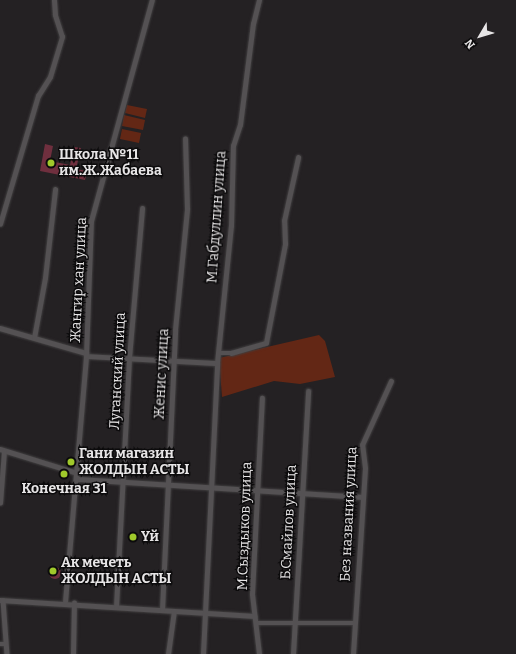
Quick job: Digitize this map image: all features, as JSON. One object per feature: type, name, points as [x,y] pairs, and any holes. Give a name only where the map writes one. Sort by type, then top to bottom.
[{"type":"street","points":[[0,224],[38,96],[50,77],[62,37],[55,15],[54,0]]},
{"type":"street","name":"Жангир хан улица","points":[[65,602],[77,479],[86,355],[91,221],[152,0]]},
{"type":"street","name":"М.Габдуллин улица","points":[[203,654],[217,363],[231,226],[233,146],[240,125],[253,24],[259,0]]},
{"type":"street","name":"Женис улица","points":[[162,610],[166,483],[175,360],[174,330],[187,209],[185,139]]},
{"type":"street","points":[[218,353],[231,354],[266,343],[284,244],[284,221],[298,158]]},
{"type":"street","points":[[34,338],[45,278],[55,190]]},
{"type":"street","name":"Луганский улица","points":[[116,606],[129,358],[142,209]]},
{"type":"street","name":"Жангир хан улица","points":[[0,328],[86,355]]},
{"type":"street","points":[[86,355],[217,363]]},
{"type":"street","name":"Без названия улица","points":[[353,654],[360,497],[364,468],[364,437],[391,381]]},
{"type":"street","name":"Б.Смайлов улица","points":[[293,654],[308,392]]},
{"type":"street","name":"М.Сыздыков улица","points":[[259,654],[252,594],[262,398]]},
{"type":"street","points":[[0,503],[2,450],[77,473]]},
{"type":"street","points":[[77,479],[122,484],[166,483],[360,497]]},
{"type":"street","points":[[7,654],[2,600],[65,602],[74,604],[254,616]]},
{"type":"street","points":[[73,654],[74,604]]},
{"type":"street","points":[[168,654],[174,610]]},
{"type":"street","points":[[256,623],[354,623]]},
{"type":"street","points":[[0,644],[6,644]]},
{"type":"shaded area","points":[[127,105],[147,109],[145,118],[125,113]]},
{"type":"shaded area","points":[[124,115],[145,120],[143,130],[122,126]]},
{"type":"shaded area","points":[[122,129],[141,133],[139,143],[120,139]]},
{"type":"shaded area","points":[[319,335],[325,341],[335,377],[300,384],[274,381],[222,397],[219,358]]},
{"type":"building","name":"Школа №11 им.Ж.Жабаева","points":[[45,144],[53,146],[50,161],[70,165],[74,147],[81,148],[76,169],[87,171],[85,180],[40,171]]},
{"type":"building","points":[[57,567],[60,568],[60,578],[53,579],[50,578],[49,571],[50,568]]},
{"type":"place","name":"Школа №11 им.Ж.Жабаева","points":[[51,163]]},
{"type":"place","name":"Гани магазин ЖОЛДЫН АСТЫ","points":[[71,462]]},
{"type":"place","name":"Конечная 31","points":[[64,474]]},
{"type":"place","name":"Үй","points":[[133,537]]},
{"type":"place","name":"Ак мечеть ЖОЛДЫН АСТЫ","points":[[53,571]]}]
